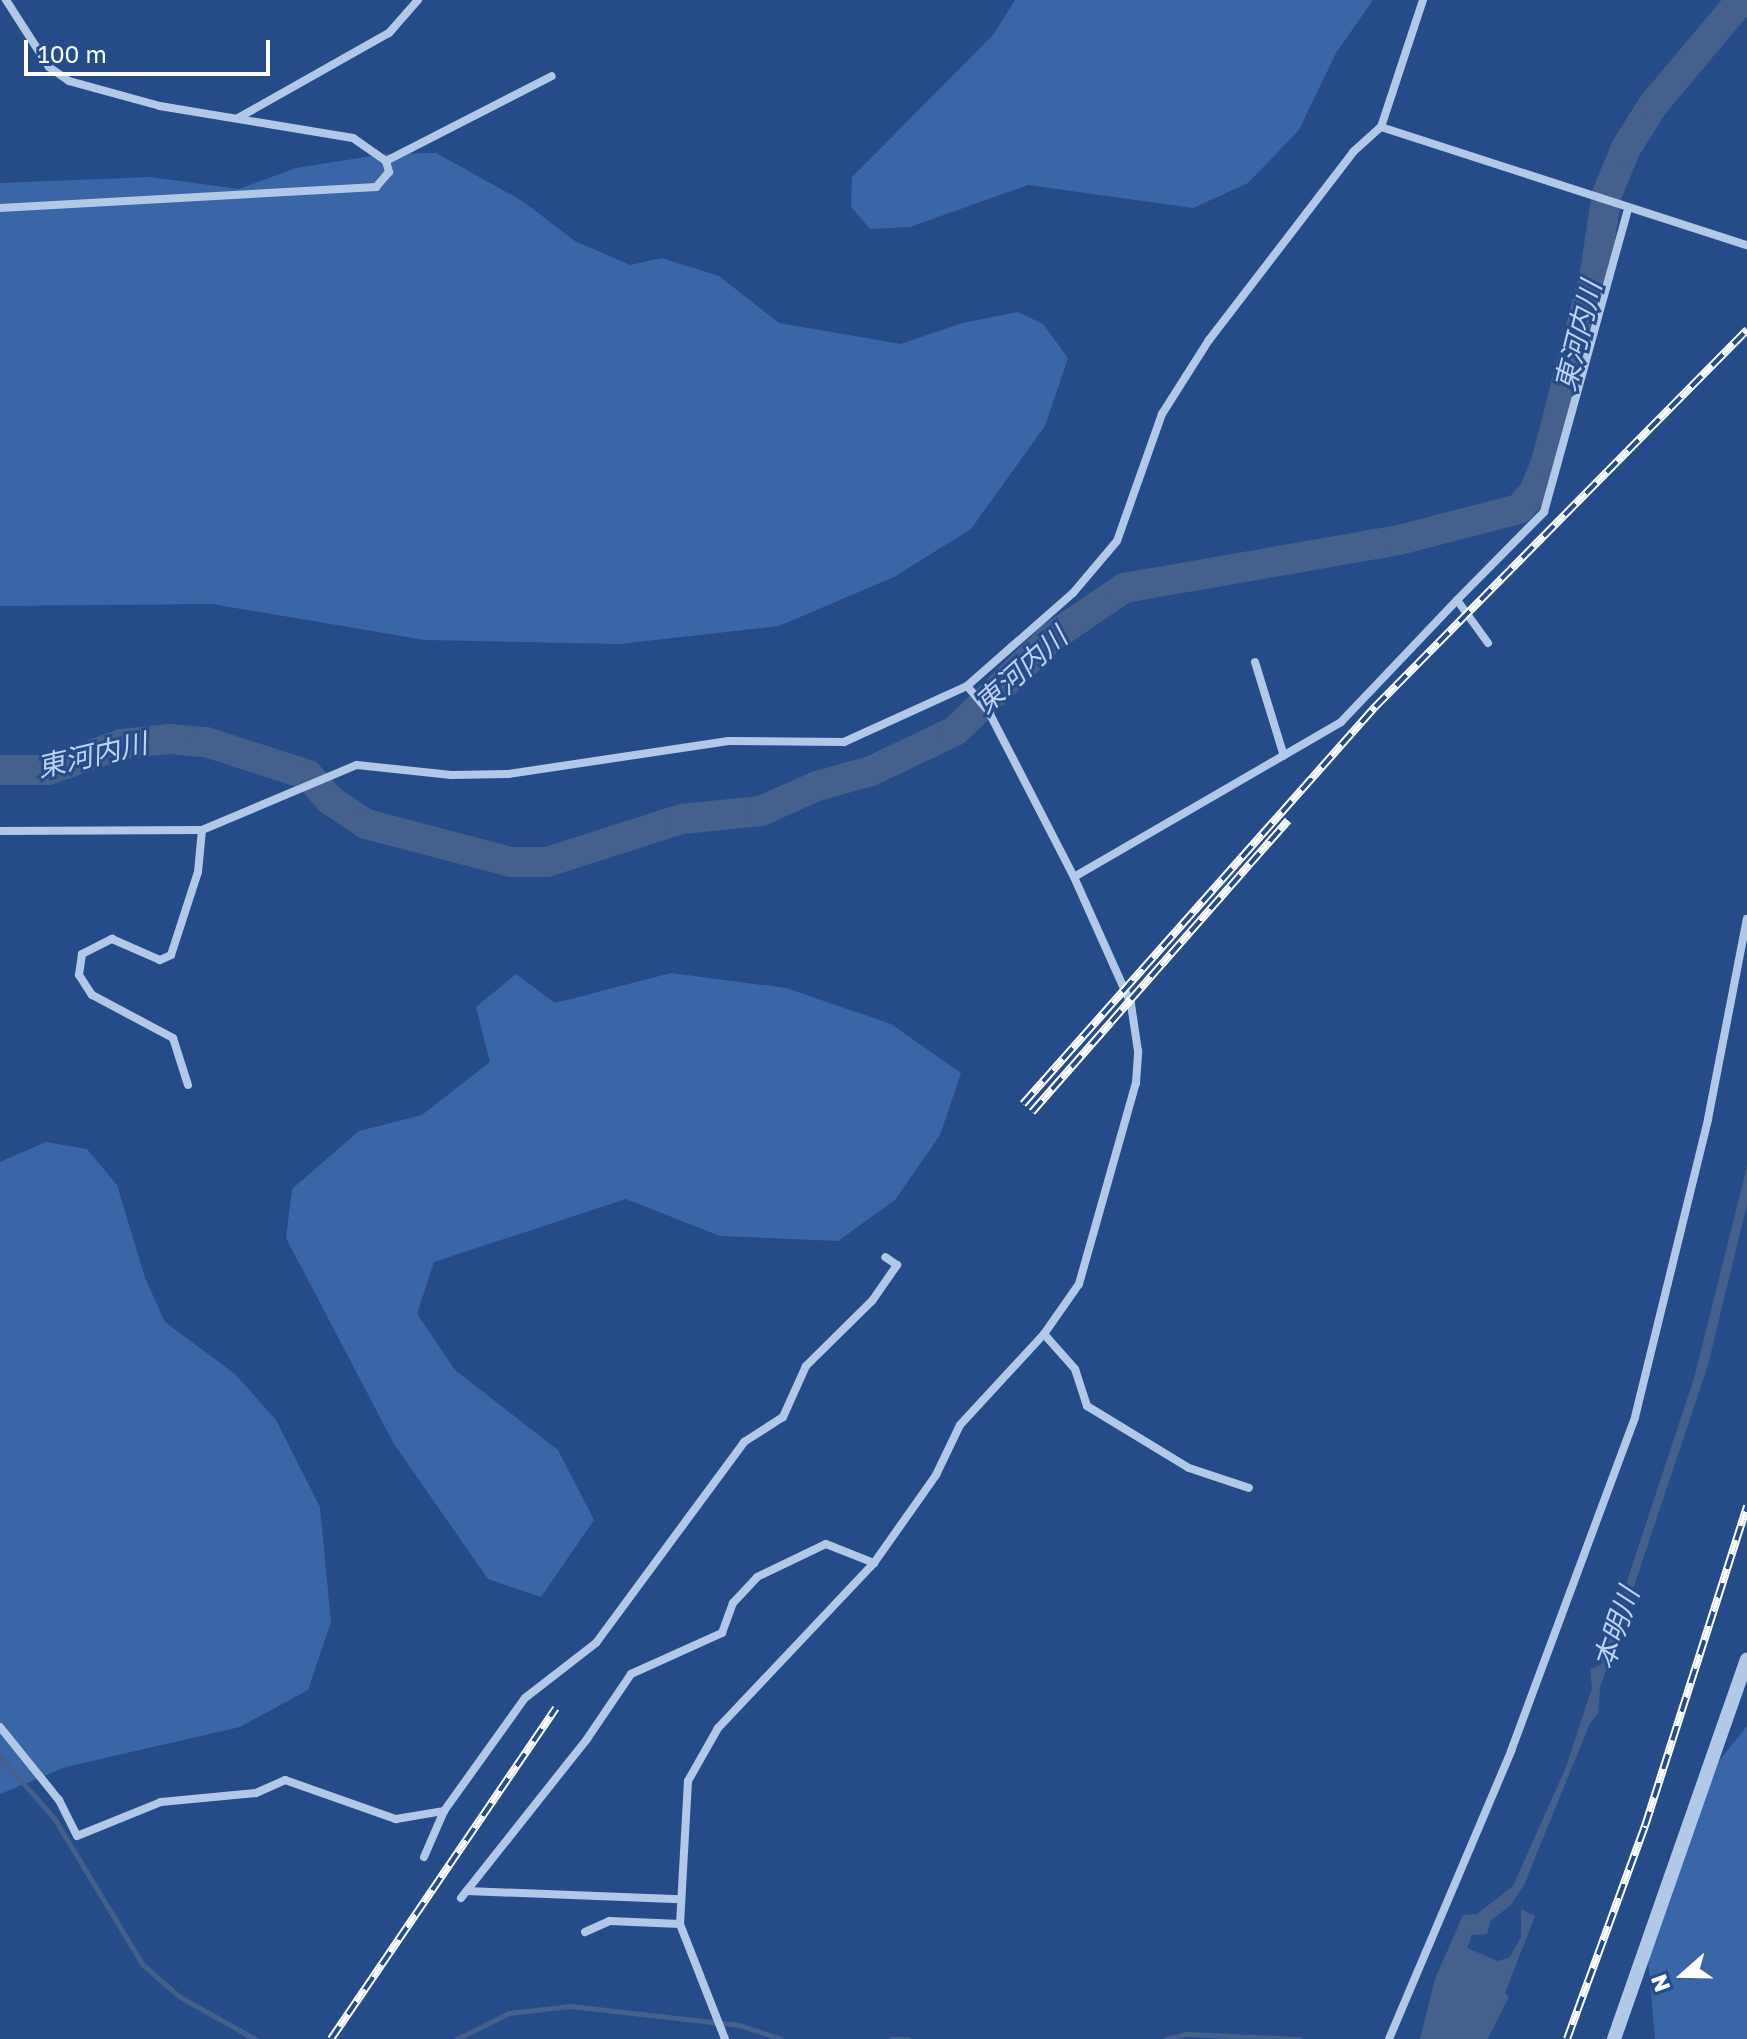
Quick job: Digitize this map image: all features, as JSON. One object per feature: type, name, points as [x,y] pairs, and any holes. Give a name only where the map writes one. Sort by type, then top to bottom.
[{"type":"street","points":[[0,208],[376,187],[389,172],[386,161],[353,138],[160,106],[69,81],[49,67],[6,0]]},
{"type":"street","points":[[238,118],[389,33],[418,0]]},
{"type":"street","points":[[0,831],[202,830],[357,765],[451,775],[508,774],[729,741],[844,742],[968,687],[1073,593],[1117,541],[1162,414],[1185,377],[1244,290],[1353,152],[1381,127],[1423,0]]},
{"type":"street","points":[[386,161],[552,76]]},
{"type":"street","points":[[1381,127],[1589,197],[1747,245]]},
{"type":"street","points":[[1074,877],[1341,722],[1544,512],[1628,209]]},
{"type":"street","points":[[1457,600],[1488,643]]},
{"type":"street","points":[[1255,662],[1284,756]]},
{"type":"street","points":[[724,2038],[680,1924],[688,1781],[699,1757],[752,1690],[874,1563],[936,1475],[960,1425],[1044,1334],[1079,1284],[1136,1083],[1138,1051],[1131,1004],[1074,877],[989,712],[968,687]]},
{"type":"street","points":[[188,1085],[173,1038],[92,995],[79,975],[82,954],[112,939],[160,960],[171,955],[198,872],[202,830]]},
{"type":"street","points":[[1390,2036],[1511,1751],[1635,1417],[1708,1119],[1747,919]]},
{"type":"street","points":[[424,1857],[444,1811],[525,1698],[596,1643],[744,1442],[783,1417],[806,1366],[872,1301],[897,1265],[885,1257]]},
{"type":"street","points":[[1044,1334],[1075,1369],[1087,1406],[1189,1468],[1249,1488]]},
{"type":"street","points":[[680,1899],[464,1895],[587,1739],[631,1674],[722,1633],[733,1603],[757,1577],[826,1544],[874,1563]]},
{"type":"street","points":[[1614,2039],[1747,1660]]},
{"type":"street","points":[[0,1727],[59,1800],[77,1836],[161,1802],[256,1793],[285,1780],[396,1819],[444,1811]]},
{"type":"street","points":[[585,1932],[610,1921],[680,1924]]},
{"type":"shaded area","points":[[1015,0],[1373,0],[1336,53],[1299,130],[1248,183],[1193,208],[1028,185],[910,227],[870,229],[851,207],[852,177],[993,35]]},
{"type":"shaded area","points":[[436,153],[521,200],[575,241],[630,265],[662,258],[719,276],[779,323],[901,344],[962,323],[1018,312],[1043,324],[1068,358],[1045,426],[971,529],[894,577],[779,626],[619,644],[425,640],[212,604],[0,606],[0,183],[150,177],[239,189],[296,168],[385,154]]},
{"type":"shaded area","points":[[671,973],[786,988],[891,1024],[961,1073],[940,1135],[895,1200],[838,1241],[720,1236],[626,1199],[434,1262],[417,1314],[455,1370],[558,1450],[594,1520],[541,1597],[488,1579],[394,1444],[286,1238],[292,1189],[359,1131],[422,1115],[490,1062],[476,1007],[516,974],[555,1003]]},
{"type":"shaded area","points":[[46,1142],[87,1149],[117,1185],[145,1278],[165,1322],[235,1374],[276,1420],[320,1507],[331,1622],[308,1690],[240,1727],[66,1767],[0,1794],[0,1162]]},
{"type":"shaded area","points":[[1747,1726],[1747,2039],[1655,2039],[1648,1959],[1714,1767]]},
{"type":"water","name":"本明川","points":[[1747,1166],[1747,1204],[1708,1365],[1600,1688],[1598,1714],[1590,1723],[1524,1885],[1510,1906],[1491,1920],[1487,1934],[1472,1935],[1467,1948],[1498,1961],[1510,1957],[1521,1937],[1521,1909],[1535,1916],[1505,1993],[1509,1997],[1488,2039],[1420,2039],[1435,1979],[1463,1915],[1477,1914],[1513,1886],[1566,1767],[1592,1688],[1590,1669],[1599,1666],[1694,1378]]},
{"type":"waterway","name":"東河内川","points":[[0,770],[48,770],[122,744],[169,739],[206,742],[308,775],[330,800],[366,824],[511,862],[547,862],[682,819],[761,811],[817,786],[871,771],[955,731],[1052,637],[1124,588],[1399,540],[1519,509],[1534,492],[1546,463],[1595,272],[1607,194],[1626,148],[1653,105],[1741,0]]},
{"type":"waterway","points":[[0,1757],[54,1818],[142,1964],[180,1997],[255,2039]]},
{"type":"waterway","points":[[457,2039],[509,2013],[570,2006],[739,2025],[781,2039]]},
{"type":"waterway","points":[[1166,2039],[1186,2034],[1299,2039]]},
{"type":"waterway","points":[[892,2039],[908,2039]]},
{"type":"railway","points":[[1023,1104],[1375,707],[1747,330]]},
{"type":"railway","points":[[1032,1112],[1288,821]]},
{"type":"railway","points":[[1567,2039],[1645,1826],[1747,1506]]},
{"type":"railway","points":[[331,2039],[556,1708]]}]
